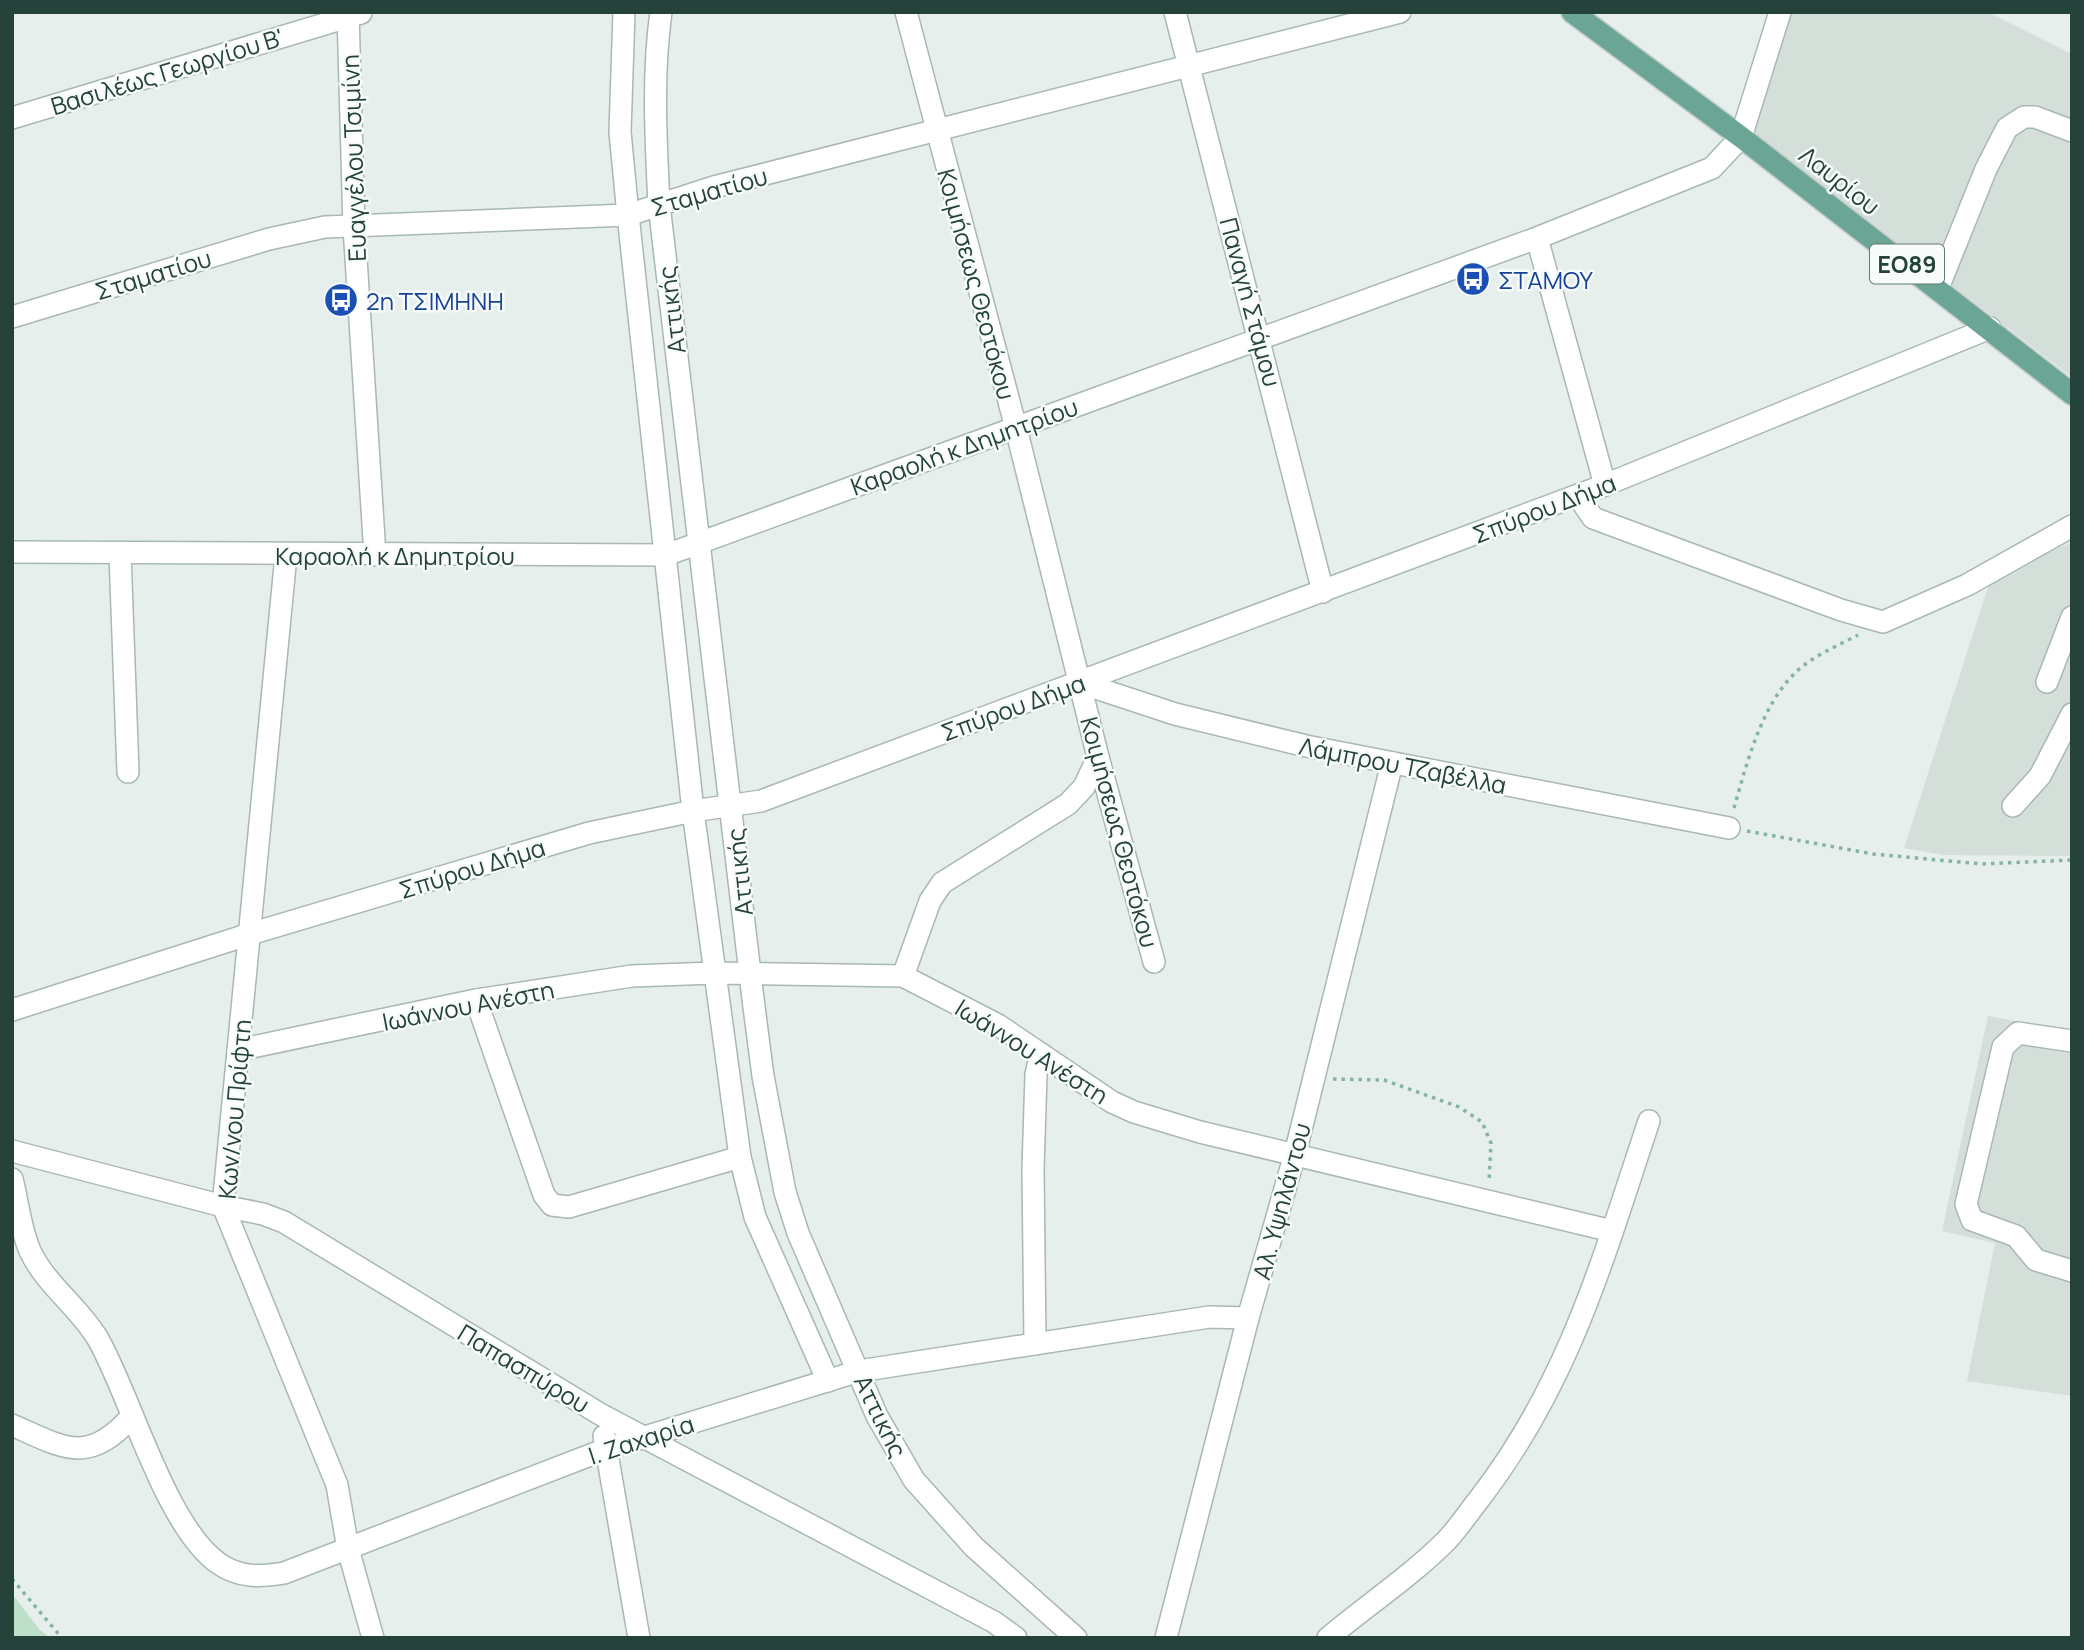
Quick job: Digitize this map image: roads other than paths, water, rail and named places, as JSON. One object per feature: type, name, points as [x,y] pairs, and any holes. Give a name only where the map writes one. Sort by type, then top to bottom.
[{"type":"main road","name":"Λαυρίου","points":[[1572,12],[1741,137],[2072,394]]},
{"type":"street","name":"Αττικής","points":[[624,12],[620,132],[628,215],[692,811],[740,1157],[755,1217],[828,1381]]},
{"type":"street","name":"Αττικής","points":[[661,12],[656,46],[655,118],[659,205],[697,542],[732,807],[763,1076],[785,1192],[798,1233],[877,1416],[914,1480],[974,1546],[1076,1638]]},
{"type":"street","name":"Κοιμήσεως Θεοτόκου","points":[[906,12],[1016,428],[1098,757],[1129,861],[1154,962]]},
{"type":"street","name":"Παναγή Στάμου","points":[[1175,12],[1261,337],[1323,592]]},
{"type":"street","name":"Σταματίου","points":[[12,317],[269,239],[325,227],[628,215],[714,187],[1189,68],[1400,12]]},
{"type":"street","name":"Καραολή κ Δημητρίου","points":[[12,552],[666,555],[1537,238],[1712,168],[1741,137],[1780,12]]},
{"type":"street","name":"Βασιλέως Γεωργίου Β'","points":[[12,118],[353,14]]},
{"type":"street","name":"Ευαγγέλου Τσιμίνη","points":[[353,14],[354,227],[375,555]]},
{"type":"street","points":[[1938,288],[1986,169],[2007,128],[2024,117],[2035,117],[2072,131]]},
{"type":"street","points":[[1537,238],[1605,485]]},
{"type":"street","name":"Σπύρου Δήμα","points":[[12,1010],[250,934],[589,834],[692,811],[761,801],[1578,496],[1990,328]]},
{"type":"street","points":[[1578,496],[1593,518],[1841,610],[1884,622],[1967,585],[2072,526]]},
{"type":"street","points":[[120,554],[128,772]]},
{"type":"street","name":"Κων/νου Πρίφτη","points":[[286,555],[223,1206],[337,1485],[348,1549],[373,1638]]},
{"type":"street","points":[[2047,682],[2072,617]]},
{"type":"street","name":"Λάμπρου Τζαβέλλα","points":[[1081,682],[1175,714],[1392,763],[1729,828]]},
{"type":"street","points":[[2014,806],[2039,776],[2072,714]]},
{"type":"street","points":[[903,976],[930,901],[942,883],[1068,804],[1084,787],[1098,757]]},
{"type":"street","name":"Αλ. Υψηλάντου","points":[[1166,1638],[1248,1318],[1295,1154],[1392,763]]},
{"type":"street","name":"Ιωάννου Ανέστη","points":[[238,1049],[476,1000],[632,976],[714,973],[903,976],[998,1025],[1112,1102],[1134,1112],[1200,1132],[1488,1199],[1612,1231]]},
{"type":"street","points":[[476,1000],[544,1195],[552,1205],[569,1207],[740,1157]]},
{"type":"street","points":[[2072,1041],[2018,1033],[2003,1047],[1966,1204],[1972,1220],[2016,1236],[2036,1260],[2072,1271]]},
{"type":"street","points":[[1035,1344],[1033,1169],[1036,1074],[1041,1054]]},
{"type":"street","points":[[1328,1638],[1400,1582],[1448,1538],[1501,1471],[1553,1384],[1582,1320],[1649,1121]]},
{"type":"street","name":"Παπασπύρου","points":[[12,1151],[263,1214],[284,1222],[600,1414],[994,1622],[1016,1638]]},
{"type":"street","name":"Ι. Ζαχαρία","points":[[12,1179],[29,1249],[38,1266],[99,1341],[172,1499],[196,1539],[217,1562],[239,1575],[261,1577],[284,1573],[606,1449],[859,1371],[1209,1317],[1248,1318]]},
{"type":"street","points":[[600,1414],[639,1638]]},
{"type":"street","points":[[12,1425],[67,1449],[81,1450],[114,1435],[132,1416]]},
{"type":"place","name":"ΣΤΑΜΟΥ","points":[[1473,279]]},
{"type":"place","name":"2η ΤΣΙΜΗΝΗ","points":[[341,300]]}]
